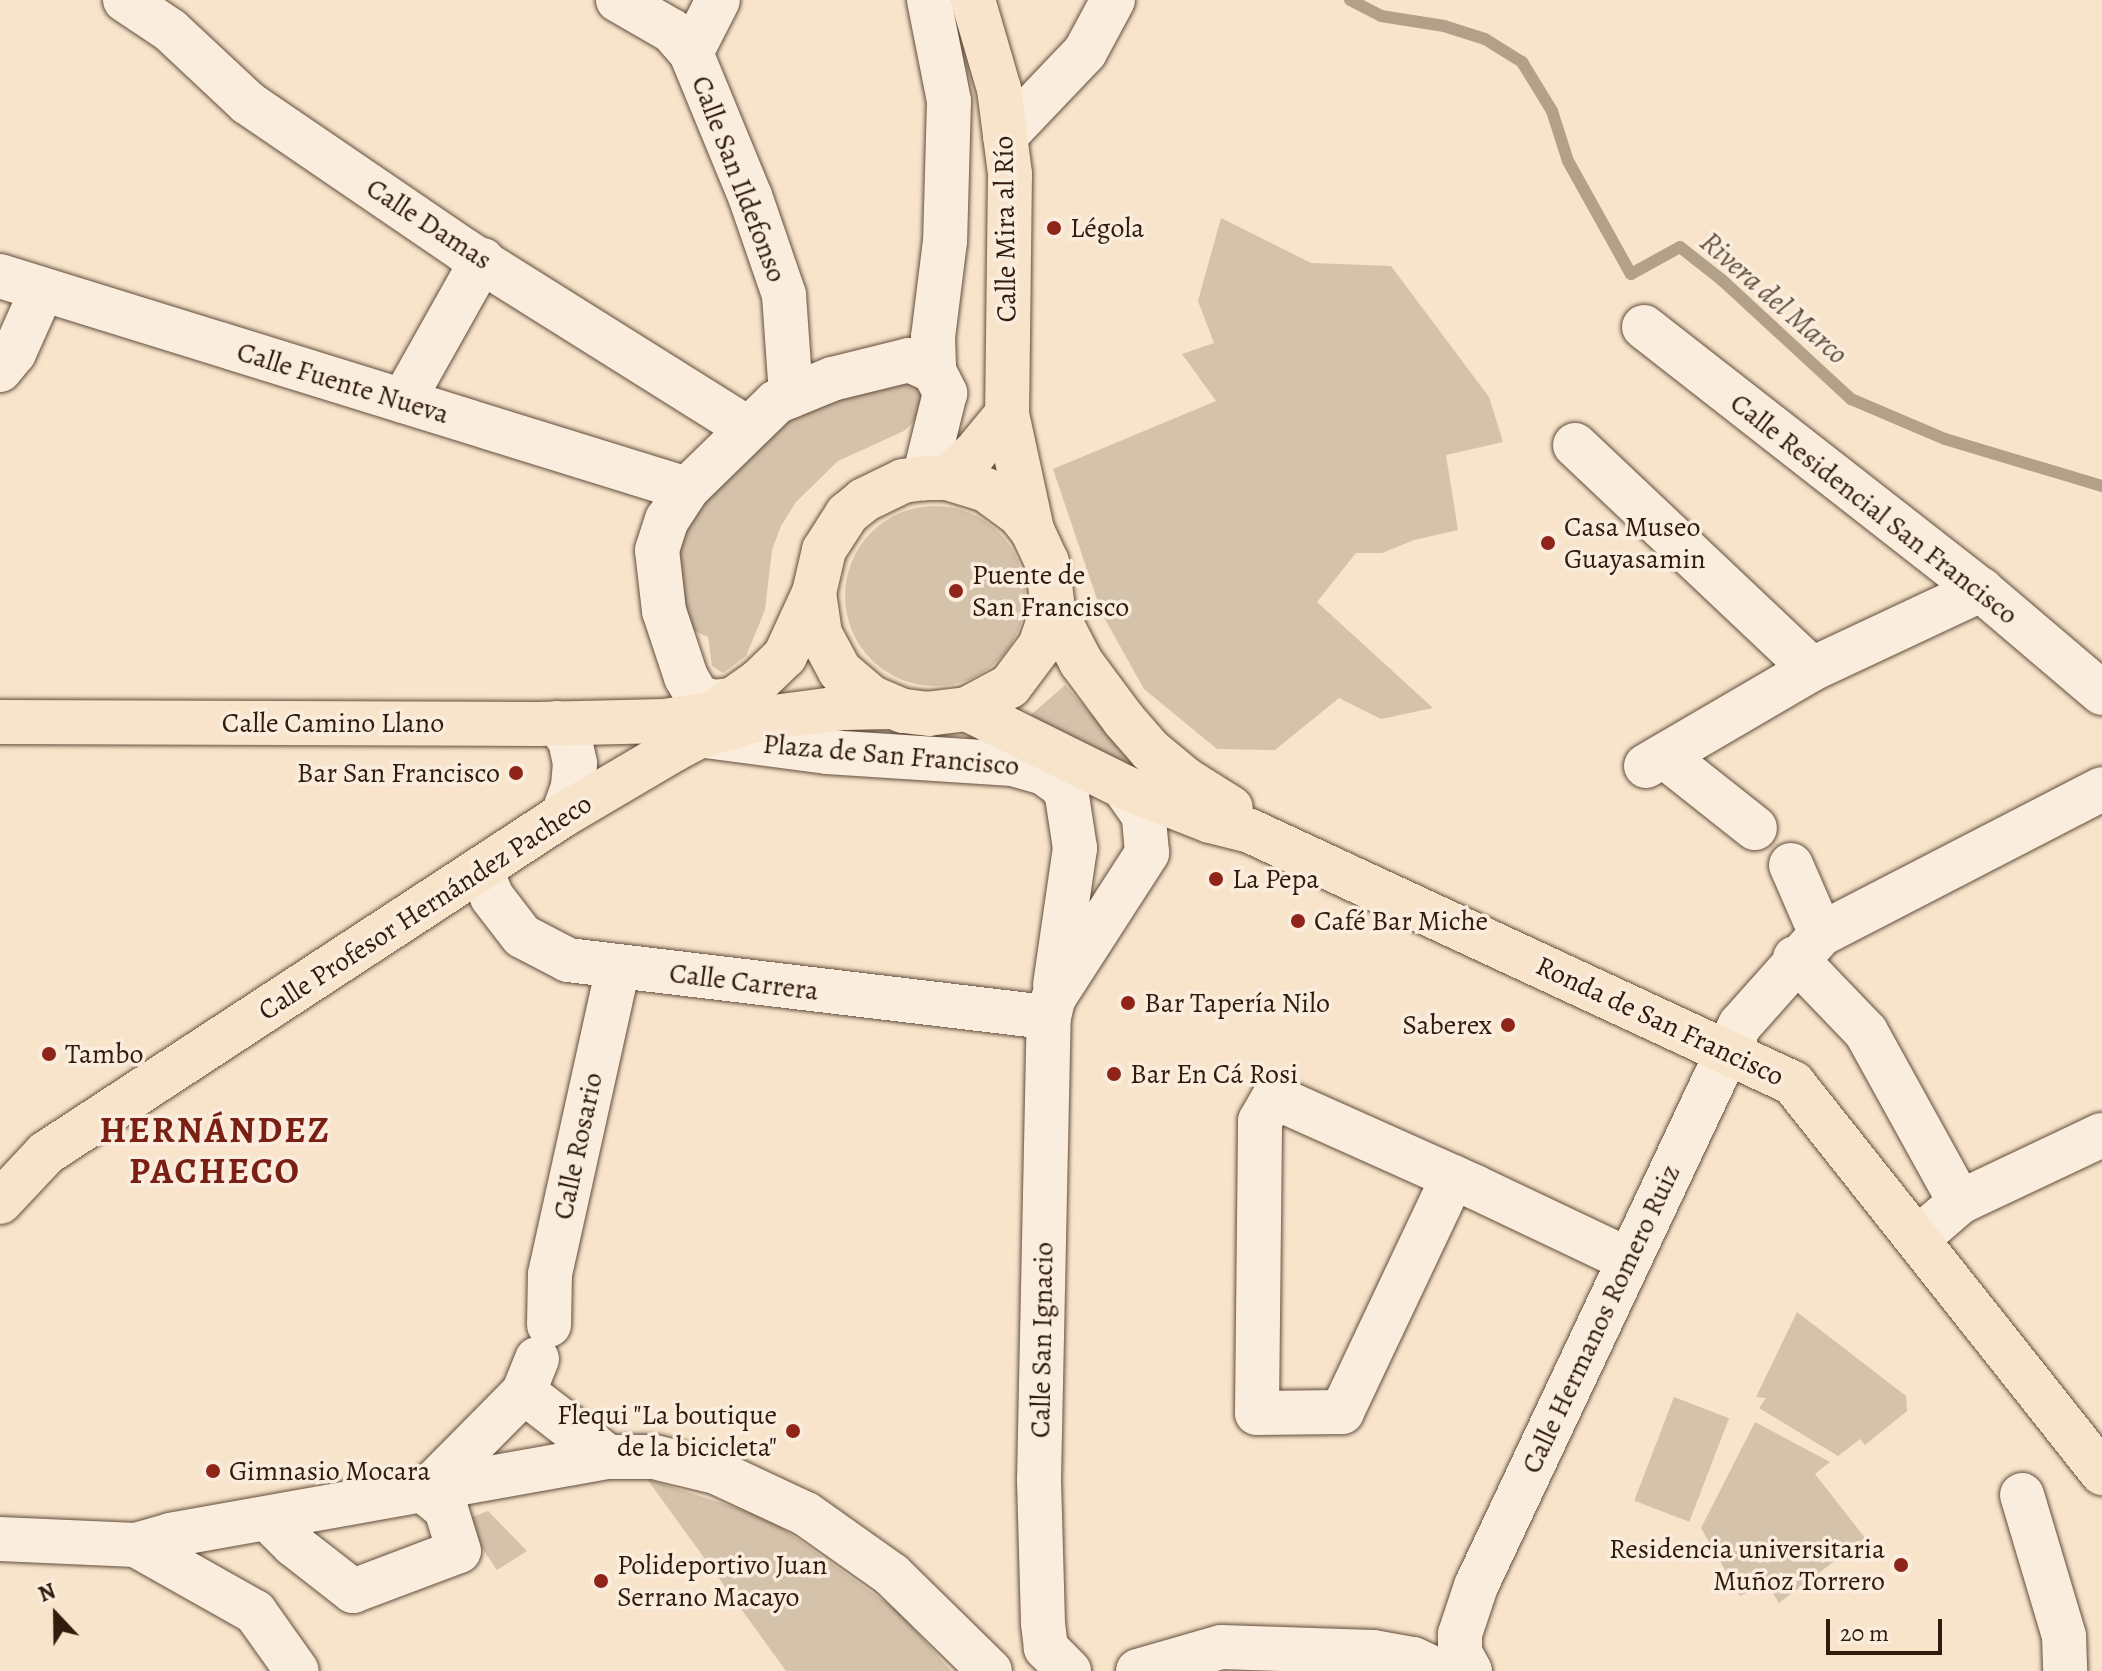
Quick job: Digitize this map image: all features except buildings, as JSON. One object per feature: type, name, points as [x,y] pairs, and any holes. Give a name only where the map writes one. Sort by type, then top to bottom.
[{"type":"main road","name":"Calle Mira al Río","points":[[973,0],[999,89],[1010,174],[1007,414],[1032,530]]},
{"type":"main road","points":[[936,478],[974,454],[1007,414]]},
{"type":"main road","name":"Plaza de San Francisco","points":[[699,714],[759,681],[785,656],[814,593],[824,550],[847,514],[882,489],[936,478],[986,490],[1019,514],[1032,530],[1047,562],[1053,608],[1081,662],[1132,730],[1185,779],[1240,813],[1250,831]]},
{"type":"main road","name":"Plaza de San Francisco","points":[[814,593],[820,634],[840,671],[872,698],[891,707],[929,714],[967,709],[997,696],[1022,674],[1040,646],[1053,608]]},
{"type":"main road","name":"Calle Profesor Hernández Pacheco","points":[[0,1202],[46,1153],[481,871],[563,815],[699,714],[759,719],[802,712],[891,707]]},
{"type":"main road","name":"Plaza de San Francisco","points":[[967,709],[1124,787],[1210,821],[1250,831]]},
{"type":"main road","name":"Calle Camino Llano","points":[[0,722],[557,723],[699,714]]},
{"type":"main road","name":"Ronda de San Francisco","points":[[1250,831],[1793,1083],[2102,1473]]},
{"type":"street","name":"Calle Damas","points":[[125,0],[170,30],[248,103],[482,260],[747,428]]},
{"type":"street","name":"Calle San Ildefonso","points":[[618,0],[672,31],[691,53],[750,196],[784,295],[791,396]]},
{"type":"street","points":[[691,53],[718,0]]},
{"type":"street","name":"Calle Mira al Río","points":[[929,0],[949,101],[945,241],[933,337],[934,371]]},
{"type":"street","points":[[1005,136],[1085,52],[1113,0]]},
{"type":"street","points":[[403,401],[482,260]]},
{"type":"street","name":"Calle Fuente Nueva","points":[[0,276],[687,489]]},
{"type":"street","points":[[0,370],[14,353],[42,290]]},
{"type":"street","name":"Calle Residencial San Francisco","points":[[1644,327],[1981,590],[2102,693]]},
{"type":"street","points":[[699,714],[664,611],[657,550],[667,520],[687,489],[747,428],[776,402],[832,379],[909,360],[934,371],[945,393],[936,478]]},
{"type":"street","points":[[1575,445],[1812,669]]},
{"type":"street","points":[[1755,828],[1655,761],[1812,669],[1981,590]]},
{"type":"street","name":"Plaza de San Francisco","points":[[699,714],[1032,768],[1062,786],[1067,796],[1075,848]]},
{"type":"street","points":[[557,723],[570,740],[575,763],[573,787],[563,815]]},
{"type":"street","points":[[1051,1008],[1147,853],[1144,816],[1124,787]]},
{"type":"street","points":[[1726,1051],[1740,1025],[1808,946],[2102,789]]},
{"type":"street","name":"Calle San Ignacio","points":[[1069,1671],[1046,1648],[1039,1480],[1051,1008],[1075,848]]},
{"type":"street","points":[[1791,865],[1808,946],[1866,1032],[1960,1202]]},
{"type":"street","name":"Calle Carrera","points":[[481,871],[492,897],[522,936],[568,960],[1051,1008]]},
{"type":"street","name":"Calle Rosario","points":[[536,1359],[550,1274],[618,967]]},
{"type":"street","name":"Calle Hermanos Romero Ruiz","points":[[1470,1671],[1460,1653],[1460,1634],[1472,1600],[1726,1051]]},
{"type":"street","points":[[1453,1177],[1342,1412],[1257,1413],[1260,1121],[1274,1097],[1453,1177],[1629,1260]]},
{"type":"street","points":[[1917,1239],[1960,1202],[2102,1135]]},
{"type":"street","points":[[425,1492],[536,1359],[608,1457]]},
{"type":"street","points":[[0,1539],[136,1545],[267,1518],[608,1457],[654,1457],[716,1472],[806,1514],[892,1575],[990,1671]]},
{"type":"street","points":[[267,1518],[294,1545],[353,1591],[459,1551],[446,1509],[425,1492]]},
{"type":"street","points":[[2022,1495],[2064,1636],[2065,1671]]},
{"type":"street","points":[[136,1545],[255,1612],[297,1671]]},
{"type":"street","points":[[1373,1652],[1422,1642],[1472,1600]]},
{"type":"street","points":[[1138,1671],[1221,1647],[1373,1652],[1413,1659],[1439,1671]]},
{"type":"shaded area","points":[[1221,218],[1311,263],[1391,266],[1489,397],[1503,442],[1446,455],[1458,530],[1414,540],[1382,553],[1356,553],[1317,602],[1433,708],[1381,719],[1339,698],[1275,750],[1217,749],[1144,689],[1102,614],[1053,469],[1216,401],[1182,354],[1214,343],[1198,301]]},
{"type":"shaded area","points":[[888,380],[920,383],[925,400],[922,414],[904,431],[838,461],[796,502],[781,526],[772,550],[765,610],[746,656],[723,673],[712,666],[708,637],[692,630],[675,581],[681,533],[701,499],[778,420]]},
{"type":"shaded area","points":[[935,506],[969,513],[985,521],[998,533],[1010,546],[1018,562],[1025,596],[1018,630],[1010,646],[998,659],[985,671],[969,679],[935,686],[901,679],[885,671],[872,659],[860,646],[852,630],[845,596],[852,562],[860,546],[872,533],[885,521],[901,513]]},
{"type":"shaded area","points":[[1065,685],[1129,757],[1184,800],[1024,721]]},
{"type":"shaded area","points":[[1797,1312],[1906,1396],[1907,1411],[1865,1445],[1860,1439],[1838,1456],[1759,1408],[1766,1398],[1756,1397]]},
{"type":"shaded area","points":[[1674,1397],[1729,1418],[1689,1522],[1634,1501]]},
{"type":"shaded area","points":[[1755,1422],[1830,1462],[1815,1474],[1865,1538],[1779,1603],[1767,1584],[1740,1596],[1701,1528]]},
{"type":"shaded area","points":[[647,1479],[768,1518],[899,1612],[951,1671],[786,1671]]},
{"type":"shaded area","points":[[488,1511],[527,1551],[497,1570],[469,1529],[472,1517]]},
{"type":"waterway","name":"Rivera del Marco","points":[[1350,0],[1381,16],[1444,26],[1485,39],[1522,62],[1552,111],[1568,161],[1631,274],[1680,247],[1722,280],[1851,399],[1945,439],[2102,486]]},
{"type":"place","name":"Légola","points":[[1054,228]]},
{"type":"place","name":"Casa Museo Guayasamin","points":[[1548,543]]},
{"type":"place","name":"Puente de San Francisco","points":[[956,591]]},
{"type":"place","name":"Bar San Francisco","points":[[516,773]]},
{"type":"place","name":"La Pepa","points":[[1216,879]]},
{"type":"place","name":"Café Bar Miche","points":[[1298,921]]},
{"type":"place","name":"Bar Tapería Nilo","points":[[1128,1003]]},
{"type":"place","name":"Saberex","points":[[1508,1025]]},
{"type":"place","name":"Tambo","points":[[49,1054]]},
{"type":"place","name":"Bar En Cá Rosi","points":[[1114,1074]]},
{"type":"place","name":"Flequi \"La boutique de la bicicleta\"","points":[[793,1431]]},
{"type":"place","name":"Gimnasio Mocara","points":[[213,1471]]},
{"type":"place","name":"Residencia universitaria Muñoz Torrero","points":[[1901,1565]]},
{"type":"place","name":"Polideportivo Juan Serrano Macayo","points":[[601,1581]]},
{"type":"district","name":"HERNÁNDEZ PACHECO","points":[[215,1150]]}]
